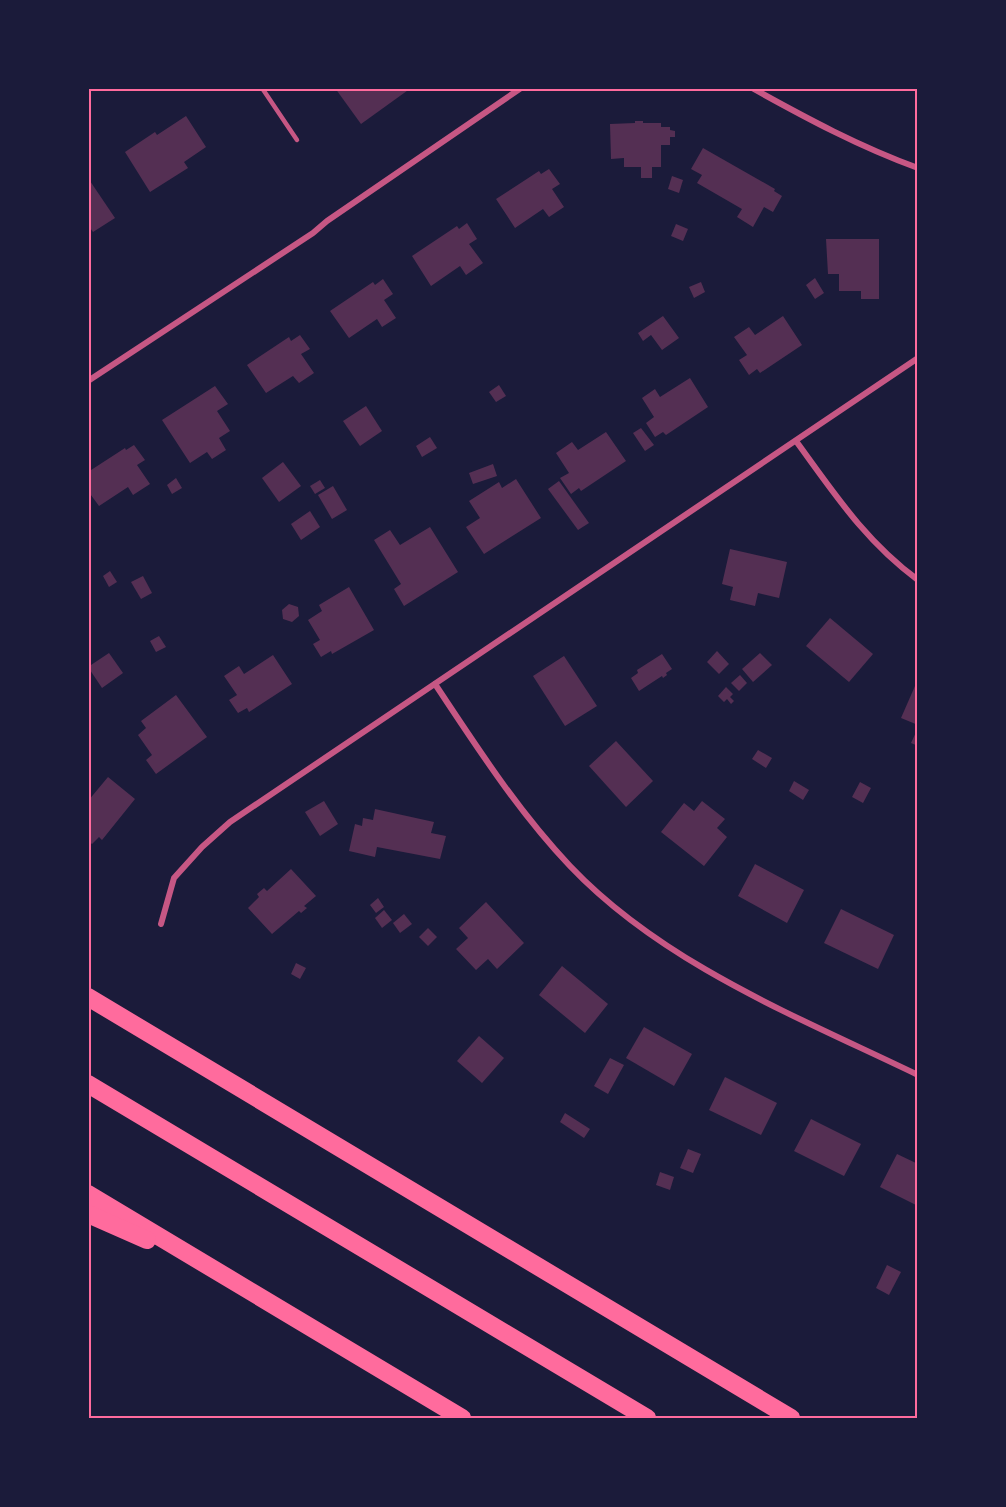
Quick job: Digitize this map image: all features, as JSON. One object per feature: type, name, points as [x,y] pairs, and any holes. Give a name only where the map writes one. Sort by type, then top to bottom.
[{"type":"highway","points":[[88,997],[791,1419]]},
{"type":"highway","points":[[88,1084],[647,1419]]},
{"type":"highway","points":[[88,1194],[462,1419]]},
{"type":"highway","points":[[88,1214],[220,1273]]},
{"type":"street","points":[[88,381],[313,233],[327,221],[521,88]]},
{"type":"street","points":[[752,88],[842,136],[918,168]]},
{"type":"street","points":[[161,924],[174,878],[223,828],[283,785],[918,358]]},
{"type":"street","points":[[796,441],[856,524],[885,553],[918,580]]},
{"type":"street","points":[[435,684],[517,805],[570,867],[612,904],[662,943],[716,976],[918,1075]]},
{"type":"lane","points":[[262,88],[297,140]]},
{"type":"building","points":[[335,88],[411,88],[361,124]]},
{"type":"building","points":[[186,116],[206,147],[184,162],[188,168],[150,192],[125,152],[155,132],[157,135]]},
{"type":"building","points":[[635,121],[661,123],[661,127],[670,127],[670,130],[675,131],[675,137],[670,137],[670,145],[661,145],[661,167],[652,167],[652,178],[641,178],[641,167],[624,167],[624,158],[611,159],[610,124],[635,123]]},
{"type":"building","points":[[703,148],[775,189],[774,191],[782,196],[773,212],[764,207],[753,227],[737,217],[742,209],[697,183],[702,175],[691,169]]},
{"type":"building","points":[[549,169],[560,184],[552,189],[564,207],[549,217],[543,209],[515,228],[496,199],[539,171],[541,174]]},
{"type":"building","points":[[672,176],[683,180],[679,193],[668,189]]},
{"type":"building","points":[[88,178],[115,218],[93,232],[88,225]]},
{"type":"building","points":[[467,223],[477,239],[469,244],[483,263],[466,275],[460,266],[431,286],[412,256],[457,226],[459,229]]},
{"type":"building","points":[[676,224],[688,229],[683,241],[671,236]]},
{"type":"building","points":[[826,239],[879,239],[879,299],[861,299],[861,291],[839,291],[839,274],[828,274]]},
{"type":"building","points":[[815,278],[824,293],[815,299],[806,285]]},
{"type":"building","points":[[383,279],[393,294],[384,300],[396,318],[382,327],[377,319],[349,338],[330,311],[373,282],[375,285]]},
{"type":"building","points":[[701,282],[705,292],[694,298],[689,287]]},
{"type":"building","points":[[663,316],[679,338],[662,350],[651,335],[643,341],[638,333]]},
{"type":"building","points":[[783,316],[802,345],[760,373],[757,369],[749,375],[739,360],[747,355],[734,337],[749,327],[755,335]]},
{"type":"building","points":[[300,335],[310,349],[301,354],[314,373],[299,383],[293,376],[266,393],[247,365],[289,337],[291,341]]},
{"type":"building","points":[[690,378],[708,407],[666,435],[663,432],[655,437],[646,423],[654,417],[642,398],[655,389],[660,397]]},
{"type":"building","points":[[499,385],[506,396],[496,402],[489,392]]},
{"type":"building","points":[[215,386],[228,404],[217,411],[230,431],[219,438],[226,450],[212,459],[207,452],[190,463],[162,420]]},
{"type":"building","points":[[366,406],[382,431],[360,446],[343,421]]},
{"type":"building","points":[[641,428],[654,445],[645,451],[633,433]]},
{"type":"building","points":[[606,432],[626,461],[581,491],[579,488],[571,494],[560,478],[569,473],[556,453],[572,442],[578,450]]},
{"type":"building","points":[[430,437],[437,448],[422,457],[416,446]]},
{"type":"building","points":[[134,445],[145,460],[137,465],[150,484],[133,495],[128,487],[99,506],[88,491],[88,472],[125,448],[126,450]]},
{"type":"building","points":[[283,462],[301,486],[279,502],[262,478]]},
{"type":"building","points":[[493,464],[497,476],[473,484],[469,473]]},
{"type":"building","points":[[176,478],[182,488],[172,494],[167,485]]},
{"type":"building","points":[[516,479],[541,518],[484,554],[466,527],[480,518],[469,501],[499,482],[502,488]]},
{"type":"building","points":[[320,480],[325,488],[315,494],[310,486]]},
{"type":"building","points":[[559,481],[589,523],[578,530],[548,489]]},
{"type":"building","points":[[333,486],[347,510],[332,519],[318,495]]},
{"type":"building","points":[[310,511],[320,527],[301,540],[291,524]]},
{"type":"building","points":[[430,527],[458,572],[404,606],[394,589],[401,584],[374,540],[390,530],[400,545]]},
{"type":"building","points":[[730,549],[787,562],[779,598],[758,593],[755,606],[730,600],[733,587],[722,584]]},
{"type":"building","points":[[110,571],[117,582],[109,587],[103,576]]},
{"type":"building","points":[[143,576],[152,593],[141,599],[131,582]]},
{"type":"building","points":[[349,587],[374,630],[332,654],[331,651],[321,657],[313,644],[320,640],[308,620],[322,611],[319,605]]},
{"type":"building","points":[[289,604],[298,607],[299,616],[292,622],[283,619],[282,610]]},
{"type":"building","points":[[830,618],[873,654],[849,682],[806,646]]},
{"type":"building","points":[[159,636],[166,647],[156,652],[150,641]]},
{"type":"building","points":[[717,651],[729,664],[719,674],[707,662]]},
{"type":"building","points":[[109,653],[123,673],[102,688],[88,667]]},
{"type":"building","points":[[760,653],[772,665],[753,682],[742,669]]},
{"type":"building","points":[[662,654],[672,669],[663,678],[662,676],[639,691],[631,678],[638,673],[637,670]]},
{"type":"building","points":[[273,655],[292,684],[249,712],[247,708],[238,713],[229,700],[237,695],[224,676],[239,666],[244,674]]},
{"type":"building","points":[[564,656],[597,706],[565,726],[533,676]]},
{"type":"building","points":[[740,675],[747,683],[739,691],[731,683]]},
{"type":"building","points":[[915,686],[918,687],[918,725],[901,718]]},
{"type":"building","points":[[726,687],[733,694],[730,697],[734,701],[731,704],[727,699],[724,702],[718,696]]},
{"type":"building","points":[[176,695],[207,737],[156,774],[146,760],[152,755],[138,735],[146,728],[141,721]]},
{"type":"building","points":[[918,728],[918,746],[911,743]]},
{"type":"building","points":[[616,741],[653,781],[626,807],[589,766]]},
{"type":"building","points":[[758,750],[772,758],[766,768],[752,759]]},
{"type":"building","points":[[108,777],[135,799],[102,840],[99,837],[92,844],[88,841],[88,801]]},
{"type":"building","points":[[794,781],[809,790],[803,800],[789,791]]},
{"type":"building","points":[[860,782],[871,788],[863,803],[852,797]]},
{"type":"building","points":[[324,801],[338,824],[320,836],[305,812]]},
{"type":"building","points":[[702,801],[725,819],[717,828],[727,837],[704,866],[661,832],[684,803],[694,811]]},
{"type":"building","points":[[375,809],[434,822],[431,833],[446,836],[440,859],[377,847],[375,857],[349,851],[355,824],[362,826],[363,818],[373,820]]},
{"type":"building","points":[[755,864],[804,890],[787,923],[738,896]]},
{"type":"building","points":[[291,869],[316,896],[304,906],[307,908],[301,913],[299,911],[272,934],[248,908],[259,897],[257,894],[264,888],[267,891]]},
{"type":"building","points":[[378,898],[384,907],[376,913],[370,905]]},
{"type":"building","points":[[486,902],[524,943],[497,969],[488,959],[476,970],[456,949],[468,938],[459,928]]},
{"type":"building","points":[[841,909],[894,935],[878,969],[824,943]]},
{"type":"building","points":[[384,910],[392,920],[382,928],[375,918]]},
{"type":"building","points":[[404,914],[412,924],[400,933],[393,923]]},
{"type":"building","points":[[428,928],[437,937],[428,946],[419,937]]},
{"type":"building","points":[[296,963],[306,968],[300,979],[291,974]]},
{"type":"building","points":[[562,966],[608,1004],[585,1033],[539,995]]},
{"type":"building","points":[[644,1027],[692,1054],[674,1086],[626,1058]]},
{"type":"building","points":[[479,1036],[504,1058],[482,1083],[457,1061]]},
{"type":"building","points":[[610,1058],[624,1065],[608,1094],[594,1086]]},
{"type":"building","points":[[725,1077],[777,1103],[761,1135],[709,1110]]},
{"type":"building","points":[[565,1113],[590,1129],[584,1138],[560,1122]]},
{"type":"building","points":[[811,1119],[861,1144],[844,1176],[794,1151]]},
{"type":"building","points":[[688,1149],[701,1154],[693,1173],[680,1168]]},
{"type":"building","points":[[897,1154],[918,1164],[918,1206],[880,1187]]},
{"type":"building","points":[[660,1172],[674,1177],[670,1190],[656,1185]]},
{"type":"building","points":[[887,1265],[901,1272],[889,1295],[876,1288]]}]
